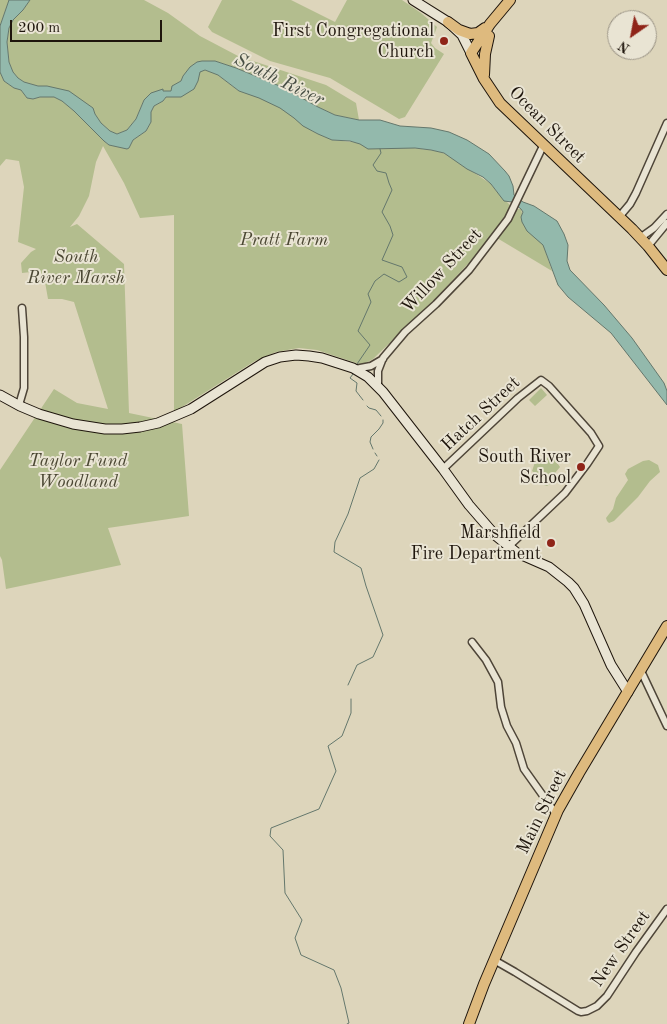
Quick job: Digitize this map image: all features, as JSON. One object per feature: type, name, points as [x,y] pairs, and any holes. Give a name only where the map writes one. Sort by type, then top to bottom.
[{"type":"main road","points":[[471,53],[490,24],[510,0]]},
{"type":"main road","points":[[471,53],[484,43],[499,14]]},
{"type":"main road","points":[[448,22],[459,30],[470,34],[478,33],[490,24]]},
{"type":"main road","points":[[484,79],[485,54],[489,36]]},
{"type":"main road","name":"Ocean Street","points":[[471,53],[484,79],[500,103],[619,217],[648,246],[667,270]]},
{"type":"main road","name":"Main Street","points":[[469,1024],[556,814],[667,626]]},
{"type":"street","name":"Ocean Street","points":[[413,0],[448,22],[462,35],[471,53]]},
{"type":"street","points":[[619,217],[636,193],[667,123]]},
{"type":"street","name":"Willow Street","points":[[378,387],[378,371],[384,358],[405,332],[469,270],[501,229],[514,209],[543,146]]},
{"type":"street","points":[[640,238],[654,228],[667,214]]},
{"type":"street","points":[[648,246],[667,223]]},
{"type":"street","points":[[18,406],[24,388],[22,308]]},
{"type":"street","points":[[0,395],[18,406],[72,424],[105,430],[122,429],[158,423],[191,409],[265,362],[280,357],[296,355],[316,357],[355,369],[368,377],[378,387],[484,524],[508,547],[552,569],[564,577],[574,588],[588,613],[611,665],[628,692]]},
{"type":"street","name":"Willow Street","points":[[355,369],[371,366],[384,358]]},
{"type":"street","name":"Hatch Street","points":[[443,469],[518,398],[541,380],[549,386],[591,433],[600,446],[565,493],[508,547]]},
{"type":"street","points":[[472,642],[486,660],[498,682],[507,726],[516,743],[524,768],[556,814]]},
{"type":"street","points":[[641,671],[667,726]]},
{"type":"street","name":"New Street","points":[[494,960],[578,1011],[587,1011],[597,1006],[607,996],[667,909]]},
{"type":"green space","points":[[0,0],[9,0],[0,26]]},
{"type":"green space","points":[[30,0],[144,0],[168,13],[200,36],[238,56],[326,85],[356,103],[359,120],[335,115],[282,87],[215,61],[183,76],[181,81],[171,91],[144,100],[136,119],[127,130],[117,134],[101,123],[93,108],[47,86],[38,86],[24,82],[13,72],[9,62],[7,42],[9,28],[13,20]]},
{"type":"green space","points":[[222,0],[291,0],[335,22],[347,0],[402,0],[437,27],[431,43],[444,54],[405,117],[399,119],[330,78],[270,61],[212,32],[208,27]]},
{"type":"green space","points":[[201,69],[218,75],[239,91],[280,105],[312,131],[332,140],[414,148],[446,154],[491,184],[514,209],[521,209],[525,226],[543,244],[552,271],[492,235],[480,251],[434,300],[373,359],[362,365],[317,350],[299,348],[276,352],[255,361],[174,412],[174,215],[140,218],[124,183],[103,146],[96,162],[89,196],[79,216],[70,227],[77,224],[124,264],[129,413],[182,424],[189,516],[108,528],[121,565],[6,589],[0,556],[0,470],[54,389],[77,403],[108,409],[74,302],[62,299],[48,299],[45,282],[40,271],[22,273],[21,263],[36,249],[18,242],[24,187],[19,161],[6,159],[0,166],[0,72],[4,81],[14,88],[21,90],[27,98],[54,97],[74,111],[109,145],[129,148],[133,140],[146,131],[151,122],[151,112],[154,106],[166,97],[174,97]]},
{"type":"green space","points":[[541,388],[547,395],[535,406],[529,400]]},
{"type":"green space","points":[[546,457],[555,460],[560,467],[547,486],[532,471],[535,462],[540,458]]},
{"type":"green space","points":[[649,460],[658,465],[660,472],[614,521],[609,523],[606,518],[613,509],[616,498],[628,480],[625,474],[628,469]]},
{"type":"water","points":[[9,0],[30,0],[13,20],[9,28],[7,42],[9,62],[13,72],[24,82],[69,91],[93,108],[101,123],[117,134],[127,130],[136,119],[144,100],[151,93],[163,89],[163,91],[171,91],[172,86],[181,81],[190,67],[197,62],[215,61],[282,87],[335,115],[359,120],[380,120],[400,126],[431,128],[449,132],[467,140],[489,154],[505,171],[513,186],[514,195],[557,221],[568,245],[567,261],[570,270],[604,305],[632,338],[664,383],[667,391],[667,405],[611,333],[568,297],[558,285],[543,245],[527,231],[522,222],[523,212],[521,209],[512,202],[504,201],[483,177],[467,169],[444,153],[415,148],[368,149],[350,141],[332,140],[303,126],[280,108],[239,91],[218,75],[205,70],[200,72],[194,89],[181,97],[166,97],[154,106],[151,112],[151,122],[146,131],[133,140],[129,148],[109,145],[62,101],[54,97],[27,98],[21,90],[14,88],[4,81],[0,72],[0,26]]},
{"type":"waterway","points":[[357,364],[370,345],[358,331],[371,302],[368,294],[375,281],[384,274],[399,282],[407,277],[402,267],[382,260],[393,235],[382,212],[392,190],[386,173],[377,171],[373,165],[381,153],[380,149]]},
{"type":"waterway","points":[[353,374],[350,378],[357,383],[356,391],[363,400]]},
{"type":"waterway","points":[[367,406],[376,410],[381,416]]},
{"type":"waterway","points":[[373,449],[370,442],[371,437],[379,429],[383,420]]},
{"type":"waterway","points":[[348,685],[357,665],[373,657],[383,635],[361,568],[334,552],[335,542],[348,514],[360,478],[374,469],[379,460]]},
{"type":"waterway","points":[[347,1024],[349,1023],[341,988],[334,970],[301,955],[295,938],[302,920],[285,893],[283,850],[270,836],[271,828],[319,809],[336,771],[328,746],[342,736],[351,713],[351,699]]},
{"type":"place","name":"First Congregational Church","points":[[444,41]]},
{"type":"place","name":"South River School","points":[[581,467]]},
{"type":"place","name":"Marshfield Fire Department","points":[[551,543]]},
{"type":"water label","name":"South River","points":[[279,80]]},
{"type":"park label","name":"Pratt Farm","points":[[284,240]]},
{"type":"park label","name":"South River Marsh","points":[[76,267]]},
{"type":"park label","name":"Taylor Fund Woodland","points":[[78,471]]}]
